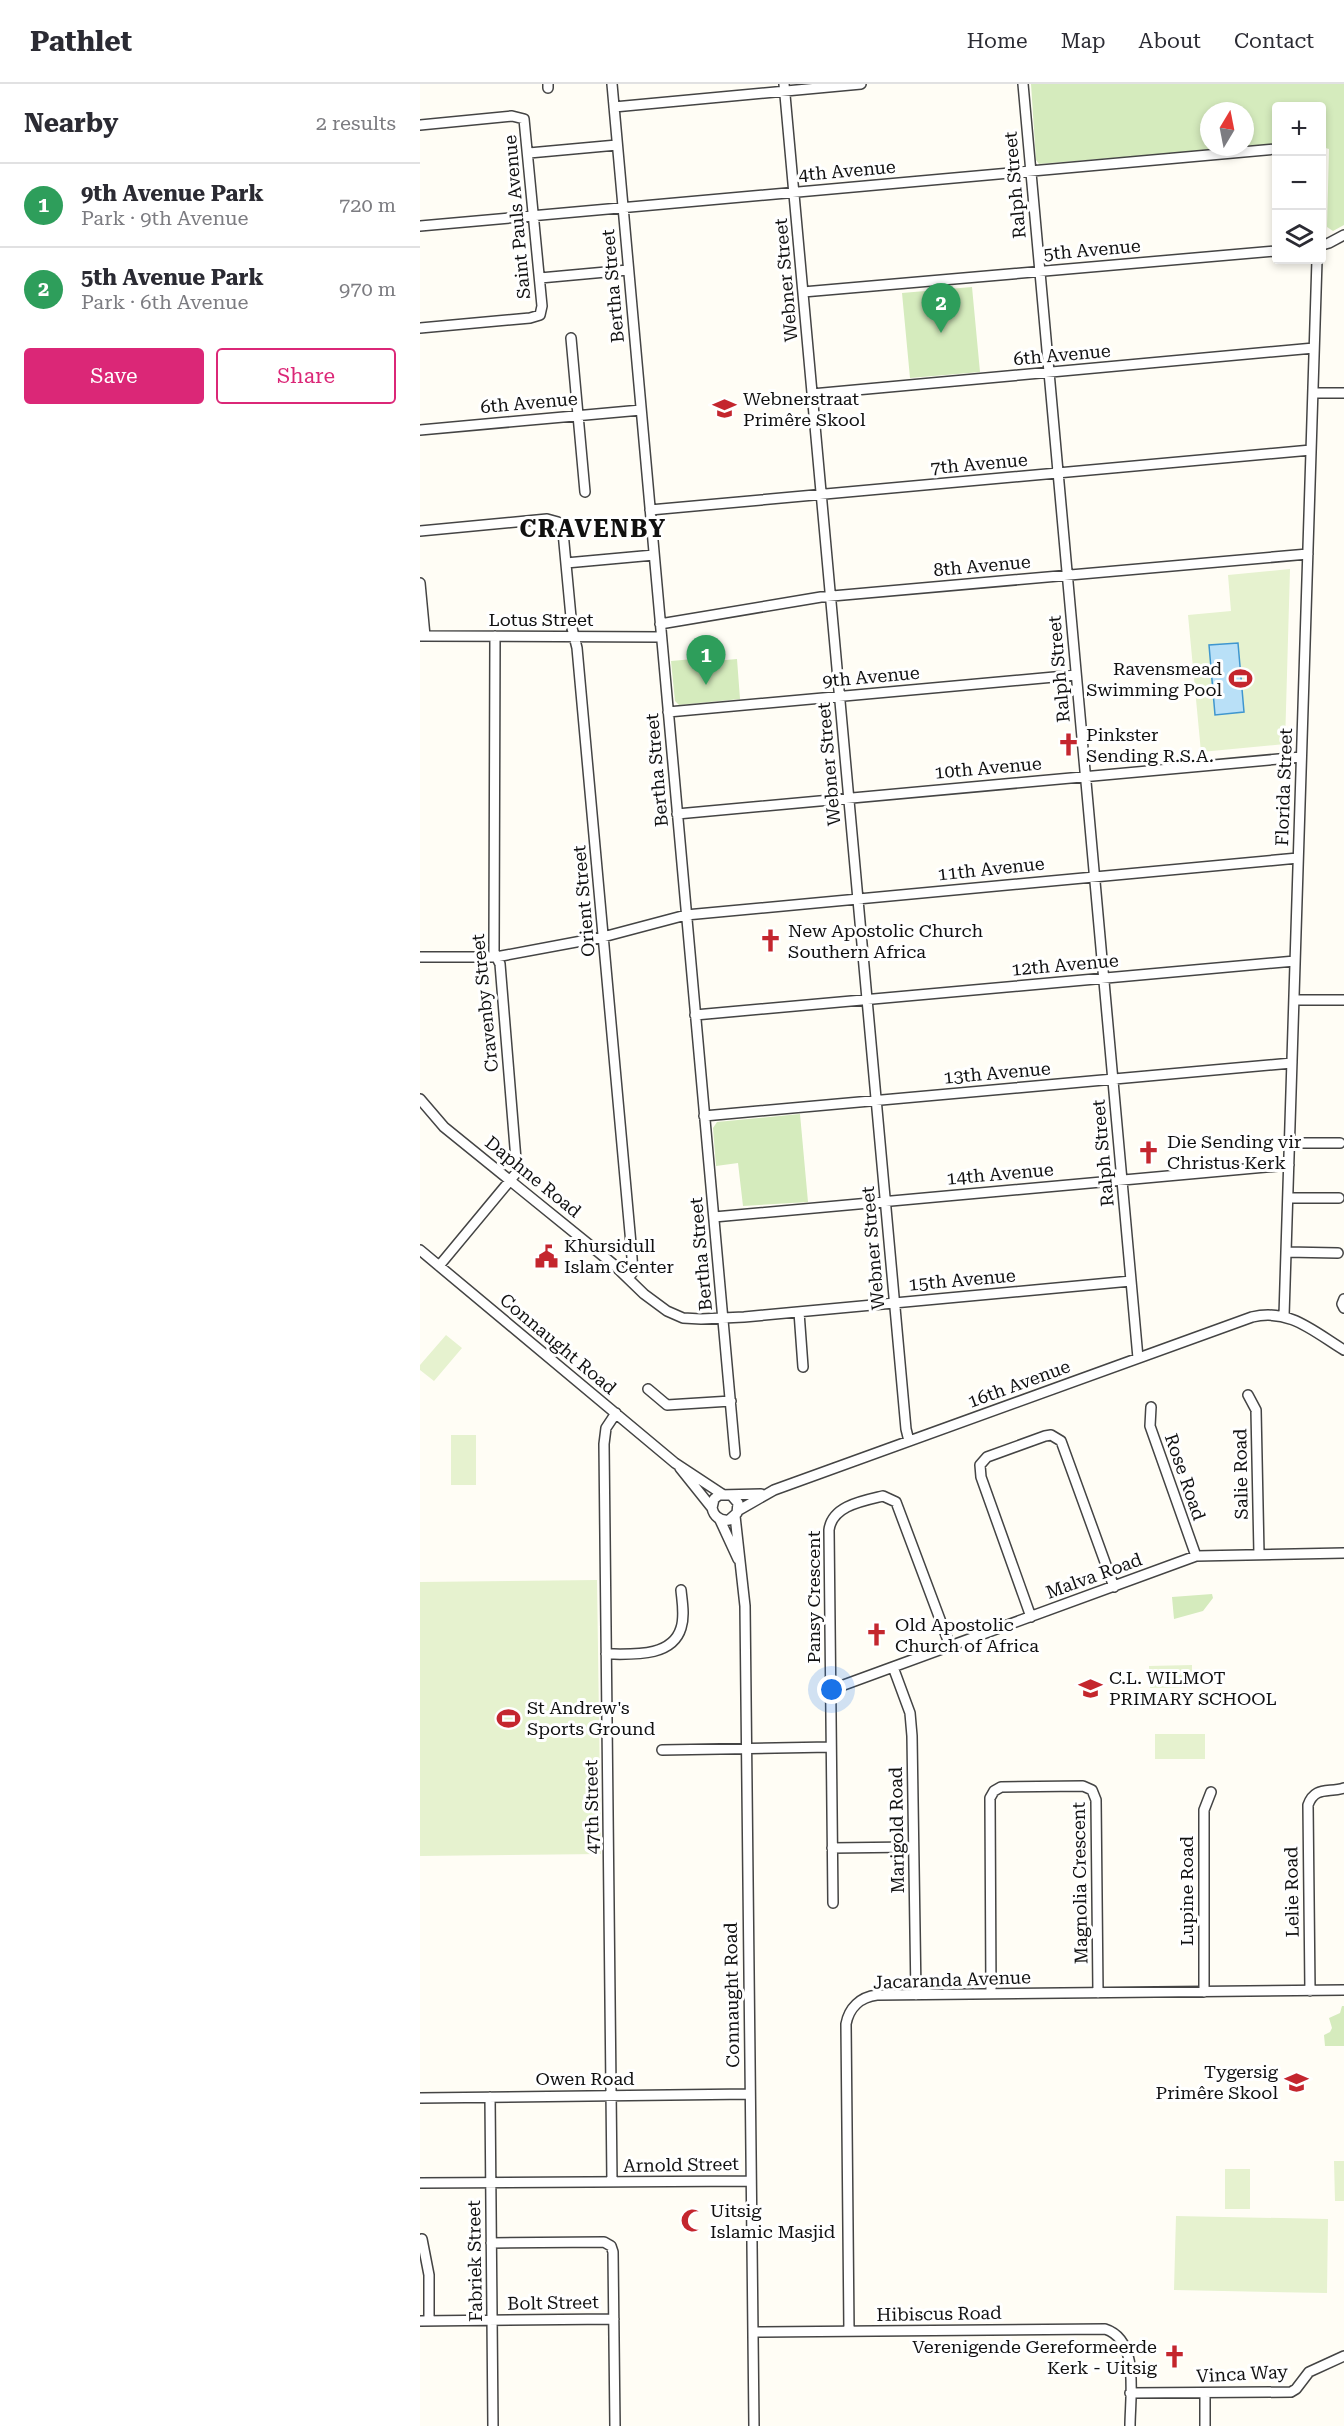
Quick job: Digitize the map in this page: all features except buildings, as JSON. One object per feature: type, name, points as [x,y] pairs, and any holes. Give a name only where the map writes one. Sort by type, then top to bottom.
[{"type":"street","name":"Bertha Street","points":[[612,84],[735,1454]]},
{"type":"street","points":[[614,106],[785,87],[861,84]]},
{"type":"street","name":"Ralph Street","points":[[1023,84],[1138,1358]]},
{"type":"street","name":"Webner Street","points":[[785,87],[894,1303],[909,1441]]},
{"type":"street","name":"Saint Pauls Avenue","points":[[420,125],[522,117],[529,153],[542,306],[540,315],[530,318],[420,328]]},
{"type":"street","points":[[529,153],[617,145]]},
{"type":"street","name":"4th Avenue","points":[[420,226],[1272,149]]},
{"type":"street","points":[[1326,244],[1344,235]]},
{"type":"street","name":"5th Avenue","points":[[803,292],[1272,251]]},
{"type":"street","name":"Florida Street","points":[[1284,1316],[1317,264]]},
{"type":"street","points":[[540,278],[628,270]]},
{"type":"street","points":[[571,338],[585,492]]},
{"type":"street","name":"6th Avenue","points":[[812,394],[1314,348]]},
{"type":"street","points":[[1313,393],[1344,393]]},
{"type":"street","name":"6th Avenue","points":[[420,430],[641,410]]},
{"type":"street","name":"7th Avenue","points":[[650,510],[1311,450]]},
{"type":"street","name":"Orient Street","points":[[420,531],[547,519],[558,522],[562,531],[577,648],[633,1272],[628,1278]]},
{"type":"street","name":"8th Avenue","points":[[660,624],[831,596],[1308,554]]},
{"type":"street","points":[[566,563],[654,555]]},
{"type":"street","points":[[420,583],[422,636]]},
{"type":"street","name":"Lotus Street","points":[[422,636],[661,637]]},
{"type":"street","name":"Cravenby Street","points":[[439,1266],[518,1172],[500,964],[494,952],[495,636]]},
{"type":"street","name":"9th Avenue","points":[[668,712],[1076,675]]},
{"type":"street","name":"10th Avenue","points":[[677,814],[1301,757]]},
{"type":"street","name":"11th Avenue","points":[[420,957],[496,957],[603,937],[686,915],[1298,858]]},
{"type":"street","name":"12th Avenue","points":[[695,1015],[1295,961]]},
{"type":"street","points":[[1294,1000],[1344,1000]]},
{"type":"street","name":"13th Avenue","points":[[704,1116],[1292,1063]]},
{"type":"street","name":"Daphne Road","points":[[420,1099],[444,1128],[511,1180],[667,1311],[683,1318],[723,1318]]},
{"type":"street","points":[[1289,1143],[1340,1143]]},
{"type":"street","name":"14th Avenue","points":[[714,1217],[1289,1165]]},
{"type":"street","points":[[1288,1198],[1339,1198]]},
{"type":"street","name":"Connaught Road","points":[[420,1250],[675,1463],[722,1494]]},
{"type":"street","points":[[1286,1252],[1338,1252]]},
{"type":"street","name":"15th Avenue","points":[[723,1318],[1131,1281]]},
{"type":"street","points":[[1344,1299],[1342,1304],[1344,1308]]},
{"type":"street","points":[[799,1312],[803,1367]]},
{"type":"street","name":"16th Avenue","points":[[737,1513],[766,1493],[1138,1358],[1252,1317],[1268,1314],[1284,1316]]},
{"type":"street","points":[[1284,1316],[1304,1323],[1344,1350]]},
{"type":"street","points":[[648,1389],[667,1405],[731,1401]]},
{"type":"street","name":"Salie Road","points":[[1248,1395],[1256,1410],[1259,1554]]},
{"type":"street","name":"Rose Road","points":[[1151,1407],[1150,1425],[1196,1556]]},
{"type":"street","name":"47th Street","points":[[611,2095],[604,1444],[606,1428],[616,1413]]},
{"type":"street","points":[[1031,1617],[981,1477],[980,1465],[987,1457],[1045,1436],[1051,1435],[1061,1441],[1114,1587]]},
{"type":"street","name":"Connaught Road","points":[[675,1463],[712,1509]]},
{"type":"street","name":"16th Avenue","points":[[732,1496],[766,1493]]},
{"type":"street","points":[[722,1494],[732,1496],[738,1503],[737,1513],[729,1520],[720,1520],[712,1509],[714,1499],[722,1494]]},
{"type":"street","name":"Pansy Crescent","points":[[833,1903],[829,1530],[832,1517],[838,1511],[883,1496],[894,1499],[900,1507],[950,1647]]},
{"type":"street","name":"Connaught Road","points":[[737,1513],[745,1606],[754,2426]]},
{"type":"street","name":"Connaught Road","points":[[720,1520],[741,1563]]},
{"type":"street","name":"Malva Road","points":[[831,1690],[1196,1556],[1344,1553]]},
{"type":"street","points":[[606,1654],[650,1653],[673,1640],[680,1632],[682,1622],[681,1590]]},
{"type":"street","name":"Marigold Road","points":[[893,1667],[910,1713],[916,1995]]},
{"type":"street","points":[[662,1750],[831,1747]]},
{"type":"street","name":"Magnolia Crescent","points":[[991,1994],[989,1802],[992,1794],[1001,1787],[1083,1786],[1092,1790],[1096,1800],[1098,1993]]},
{"type":"street","name":"Lelie Road","points":[[1310,1991],[1308,1809],[1313,1795],[1324,1790],[1344,1788]]},
{"type":"street","name":"Lupine Road","points":[[1204,1992],[1204,1810],[1211,1792]]},
{"type":"street","points":[[832,1848],[913,1847]]},
{"type":"street","name":"Jacaranda Avenue","points":[[849,2331],[847,2020],[854,2007],[866,1998],[916,1995],[1344,1990]]},
{"type":"street","name":"Owen Road","points":[[420,2097],[750,2094]]},
{"type":"street","name":"Arnold Street","points":[[611,2095],[612,2182]]},
{"type":"street","name":"Fabriek Street","points":[[490,2097],[494,2426]]},
{"type":"street","name":"Arnold Street","points":[[420,2183],[751,2181]]},
{"type":"street","points":[[422,2239],[429,2275],[424,2320]]},
{"type":"street","points":[[492,2243],[604,2242],[608,2244],[613,2252],[615,2426]]},
{"type":"street","name":"Bolt Street","points":[[424,2320],[614,2319]]},
{"type":"street","name":"Hibiscus Road","points":[[753,2332],[1100,2329],[1110,2331],[1123,2340],[1129,2355],[1130,2393]]},
{"type":"street","name":"Vinca Way","points":[[1130,2393],[1291,2392],[1309,2372],[1344,2355]]},
{"type":"street","points":[[1130,2393],[1130,2426]]},
{"type":"street","points":[[1205,2393],[1205,2426]]},
{"type":"green space","points":[[1031,84],[1344,84],[1344,225],[1333,231],[1327,227],[1329,149],[1326,148],[1326,102],[1272,102],[1272,144],[1254,146],[1254,102],[1200,102],[1200,151],[1039,164],[1036,160]]},
{"type":"green space","points":[[972,287],[980,372],[910,378],[902,293]]},
{"type":"green space","name":"Ravensmead Swimming Pool","points":[[1290,569],[1285,744],[1201,752],[1188,615],[1231,611],[1228,575]]},
{"type":"green space","points":[[693,659],[694,670],[715,668],[715,661],[737,659],[740,699],[679,705],[675,701],[671,661]]},
{"type":"green space","points":[[800,1114],[808,1202],[743,1206],[738,1163],[716,1166],[713,1128],[717,1122]]},
{"type":"green space","points":[[446,1335],[462,1348],[434,1381],[420,1370],[420,1365]]},
{"type":"green space","points":[[451,1435],[476,1435],[476,1485],[451,1485]]},
{"type":"green space","name":"St Andrew's Sports Ground","points":[[597,1580],[601,1854],[420,1856],[420,1582]]},
{"type":"green space","points":[[1212,1594],[1213,1598],[1203,1611],[1174,1619],[1172,1597]]},
{"type":"green space","points":[[1192,1665],[1192,1687],[1150,1688],[1149,1666]]},
{"type":"green space","points":[[1155,1734],[1205,1734],[1205,1759],[1155,1759]]},
{"type":"green space","points":[[1344,2006],[1344,2046],[1325,2046],[1324,2035],[1332,2028],[1329,2018],[1340,2013]]},
{"type":"green space","points":[[1334,2161],[1344,2161],[1344,2201],[1335,2201]]},
{"type":"green space","points":[[1225,2169],[1250,2169],[1250,2209],[1225,2209]]},
{"type":"green space","points":[[1176,2216],[1328,2219],[1327,2293],[1174,2290]]},
{"type":"water","points":[[1238,643],[1244,712],[1215,715],[1209,645]]},
{"type":"place","name":"5th Avenue Park","points":[[941,333]]},
{"type":"place","name":"Webnerstraat Primêre Skool","points":[[725,409]]},
{"type":"place","name":"Ravensmead Swimming Pool","points":[[1240,679]]},
{"type":"place","name":"9th Avenue Park","points":[[706,685]]},
{"type":"place","name":"Pinkster Sending R.S.A.","points":[[1068,745]]},
{"type":"place","name":"New Apostolic Church Southern Africa","points":[[770,941]]},
{"type":"place","name":"Die Sending vir Christus Kerk","points":[[1149,1152]]},
{"type":"place","name":"Khursidull Islam Center","points":[[546,1256]]},
{"type":"place","name":"Old Apostolic Church of Africa","points":[[877,1635]]},
{"type":"place","name":"C.L. WILMOT PRIMARY SCHOOL","points":[[1091,1688]]},
{"type":"place","name":"St Andrew's Sports Ground","points":[[509,1718]]},
{"type":"place","name":"Tygersig Primêre Skool","points":[[1296,2082]]},
{"type":"place","name":"Uitsig Islamic Masjid","points":[[692,2221]]},
{"type":"place","name":"Verenigende Gereformeerde Kerk - Uitsig","points":[[1175,2357]]},
{"type":"district","name":"CRAVENBY","points":[[593,529]]}]
